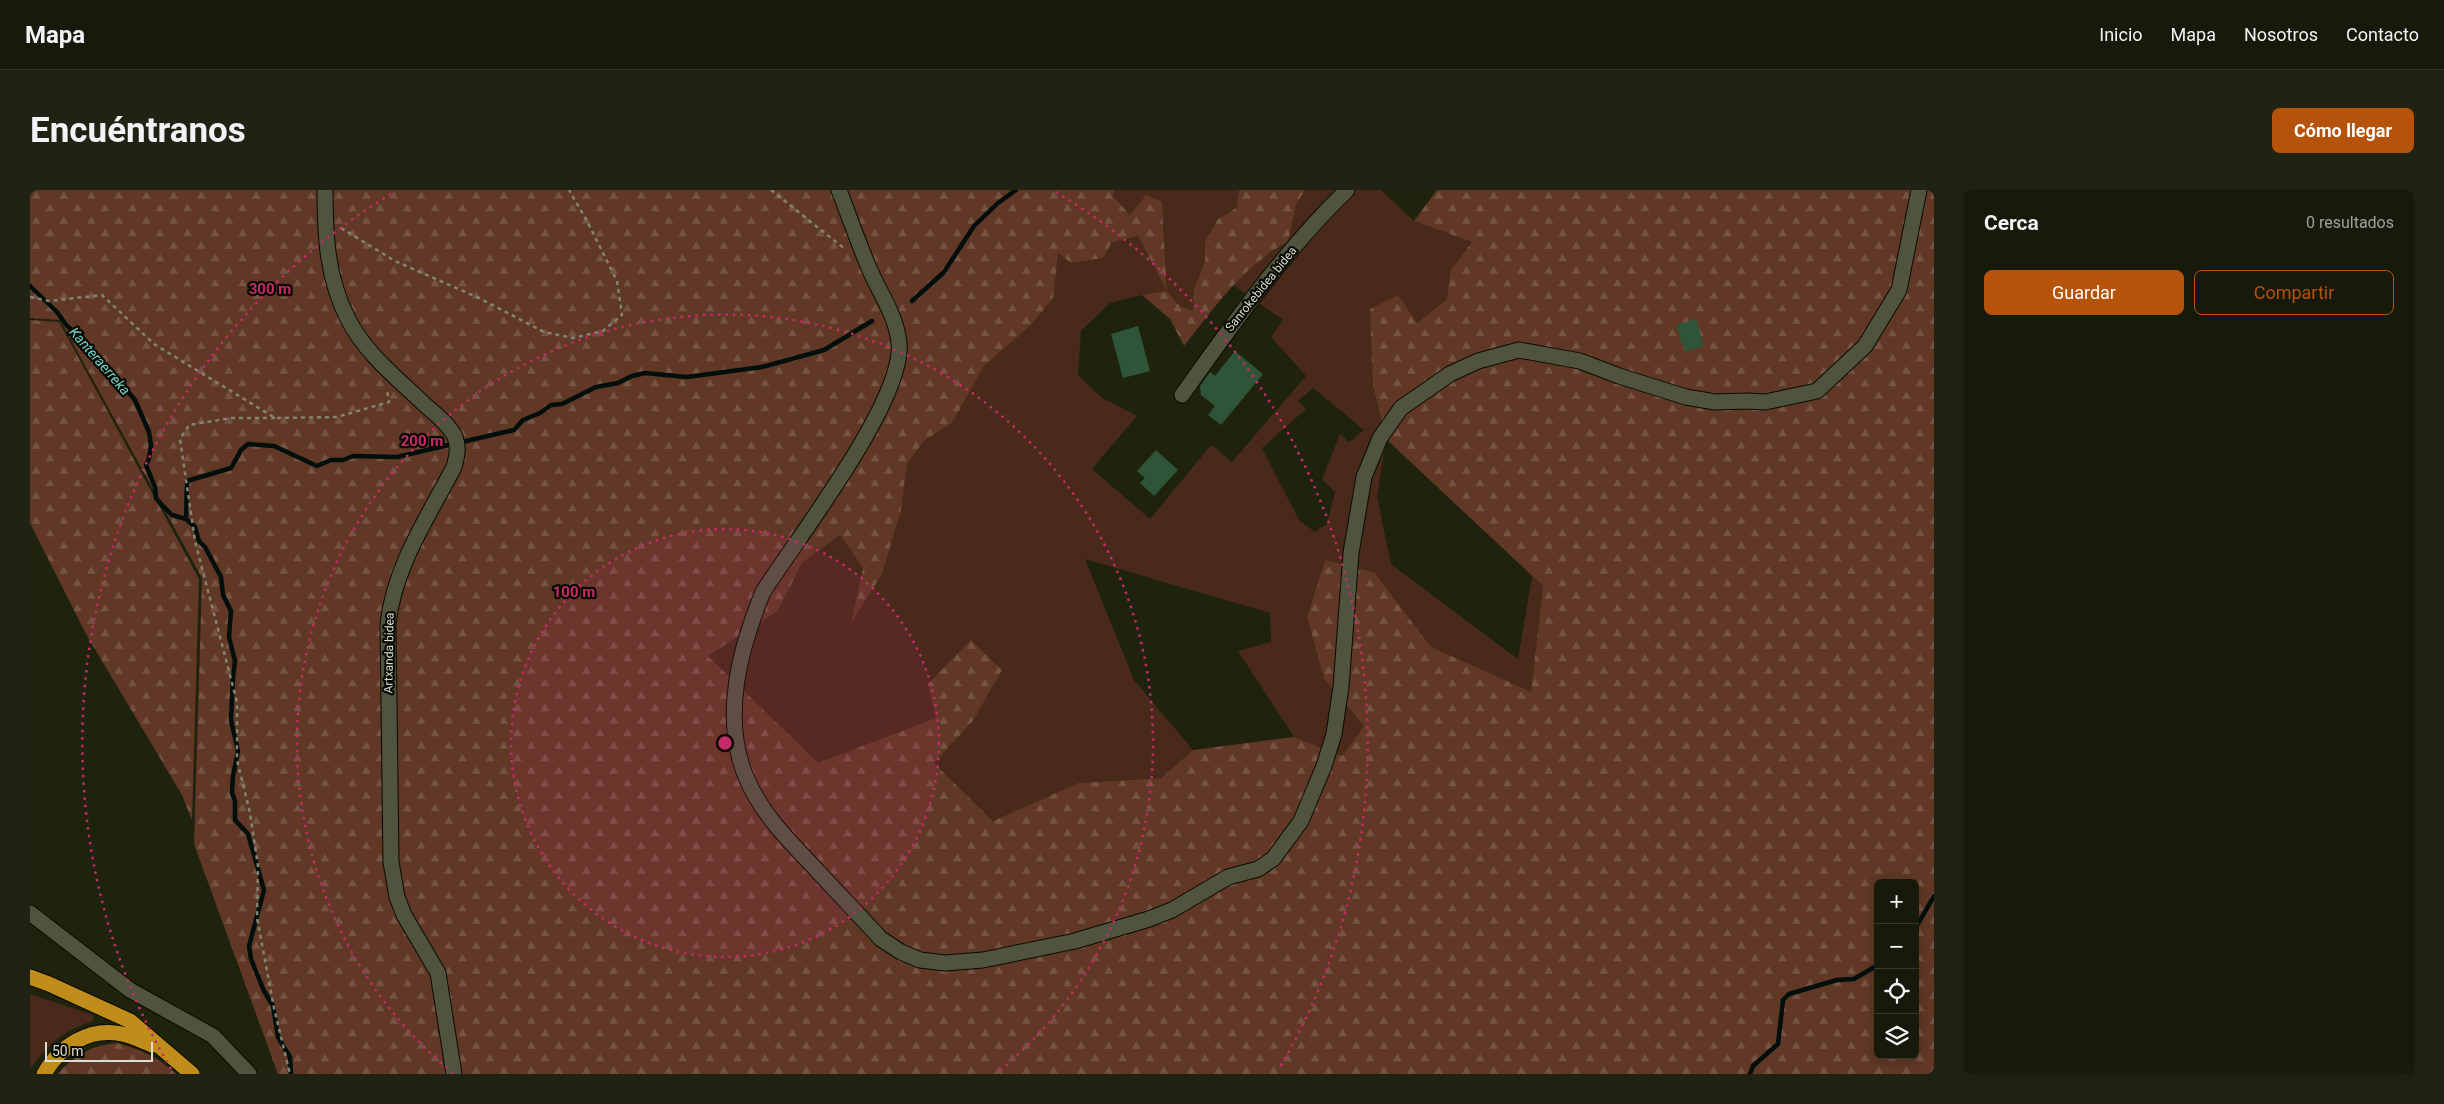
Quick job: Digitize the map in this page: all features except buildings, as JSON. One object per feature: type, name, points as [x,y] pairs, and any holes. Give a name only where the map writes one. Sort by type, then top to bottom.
[{"type":"highway","points":[[30,977],[130,1022],[165,1049],[192,1074]]},
{"type":"highway","points":[[44,1074],[51,1062],[62,1050],[91,1035],[106,1032],[123,1034],[165,1049]]},
{"type":"street","name":"Artxanda bidea","points":[[324,190],[329,264],[336,294],[349,322],[384,366],[444,423],[455,436],[458,452],[454,466],[398,575],[390,605],[388,624],[391,862],[397,897],[404,915],[438,972],[454,1074]]},
{"type":"street","points":[[839,190],[870,269],[892,317],[899,342],[898,365],[885,399],[860,446],[759,600],[745,640],[737,678],[735,726],[739,755],[746,776],[760,804],[781,832],[882,939],[901,952],[920,960],[945,963],[983,960],[1113,931],[1172,910],[1228,877],[1258,869],[1273,859],[1301,821],[1324,766],[1334,734],[1341,688],[1351,553],[1364,477],[1380,438],[1401,408],[1450,374],[1478,361],[1519,350],[1580,361],[1635,382],[1715,402],[1765,402],[1817,391],[1865,346],[1899,290],[1920,190]]},
{"type":"street","name":"Sanrokebidea bidea","points":[[1182,395],[1248,305],[1309,229],[1347,190]]},
{"type":"street","points":[[30,913],[130,990],[213,1036],[249,1074]]},
{"type":"path","points":[[325,218],[395,261],[479,298],[544,332],[573,338],[603,331],[622,315],[617,281],[569,190]]},
{"type":"path","points":[[771,190],[847,250]]},
{"type":"path","points":[[30,297],[49,301],[102,295],[154,344],[275,418]]},
{"type":"path","points":[[290,1074],[274,1008],[257,918],[258,866],[250,813],[236,760],[237,702],[195,541],[180,439],[189,426],[231,418],[337,417],[389,402],[384,366]]},
{"type":"shaded area","points":[[1114,190],[1239,190],[1236,208],[1218,219],[1205,241],[1205,261],[1194,289],[1193,311],[1180,306],[1167,292],[1142,295],[1110,303],[1081,331],[1078,375],[1101,397],[1137,416],[1092,469],[1150,519],[1211,445],[1232,462],[1306,376],[1271,337],[1283,320],[1233,285],[1251,266],[1288,242],[1296,205],[1305,190],[1381,190],[1414,221],[1472,242],[1450,271],[1447,299],[1417,323],[1386,439],[1377,497],[1391,564],[1518,659],[1532,576],[1543,586],[1531,693],[1430,647],[1374,572],[1325,560],[1307,617],[1324,679],[1364,726],[1342,757],[1294,737],[1238,651],[1271,642],[1270,613],[1085,559],[1134,680],[1193,750],[1161,778],[1078,783],[993,821],[934,763],[972,722],[936,718],[818,764],[708,656],[778,611],[802,563],[840,535],[863,568],[852,621],[882,574],[901,511],[907,464],[924,441],[952,423],[984,366],[1030,326],[1058,253],[1138,235],[1167,290],[1162,202],[1130,215],[1113,196]],"holes":[[[1313,388],[1364,430],[1349,442],[1340,434],[1322,479],[1335,492],[1327,524],[1315,532],[1299,520],[1262,448],[1306,409],[1298,401]]]},
{"type":"shaded area","points":[[30,994],[93,1015],[93,1021],[73,1029],[57,1039],[30,1069]]},
{"type":"green space","points":[[30,190],[1114,190],[1113,196],[1130,215],[1146,195],[1162,202],[1167,291],[1138,236],[1112,242],[1103,258],[1071,263],[1058,253],[1053,298],[1030,326],[984,366],[952,423],[924,441],[907,464],[901,511],[882,574],[851,623],[863,568],[840,535],[802,563],[778,611],[708,656],[818,763],[936,718],[928,684],[971,640],[1002,670],[972,722],[934,763],[993,821],[1078,783],[1161,778],[1193,750],[1294,737],[1342,756],[1364,726],[1324,679],[1307,617],[1325,560],[1374,572],[1431,647],[1531,692],[1543,586],[1386,439],[1373,385],[1370,309],[1398,295],[1417,323],[1447,299],[1450,271],[1472,242],[1414,221],[1437,190],[1934,190],[1934,1074],[278,1074],[194,844],[202,578],[60,320],[30,318]]},
{"type":"green space","points":[[1239,190],[1305,190],[1296,205],[1288,242],[1243,275],[1184,346],[1170,319],[1142,295],[1167,291],[1180,306],[1193,311],[1194,289],[1205,261],[1205,241],[1218,219],[1236,208]]},
{"type":"green space","points":[[30,320],[59,322],[199,579],[192,820],[182,795],[86,634],[30,523]]},
{"type":"green space","points":[[116,1043],[148,1054],[176,1074],[58,1074],[84,1052],[99,1046]]},
{"type":"waterway","points":[[912,301],[944,272],[974,226],[998,203],[1016,190]]},
{"type":"waterway","name":"Kanteraerreka","points":[[30,286],[57,312],[67,326],[84,340],[135,400],[149,432],[151,445],[146,465],[155,487],[156,498],[172,515],[186,519],[195,527],[199,541],[205,547],[221,577],[223,595],[231,611],[229,637],[235,661],[231,720],[238,751],[232,793],[235,801],[235,820],[248,834],[264,890],[249,946],[251,959],[264,991],[273,1006],[278,1037],[290,1057],[291,1074]]},
{"type":"waterway","points":[[186,519],[187,481],[231,468],[241,450],[248,444],[274,446],[317,466],[331,460],[343,460],[353,456],[397,457],[514,430],[523,420],[540,413],[551,405],[562,404],[596,387],[618,383],[632,376],[645,373],[687,377],[762,367],[824,350],[872,321]]},
{"type":"waterway","points":[[1918,924],[1934,896]]},
{"type":"waterway","points":[[1750,1074],[1753,1066],[1778,1044],[1783,1000],[1789,994],[1837,980],[1854,979],[1874,967]]}]
